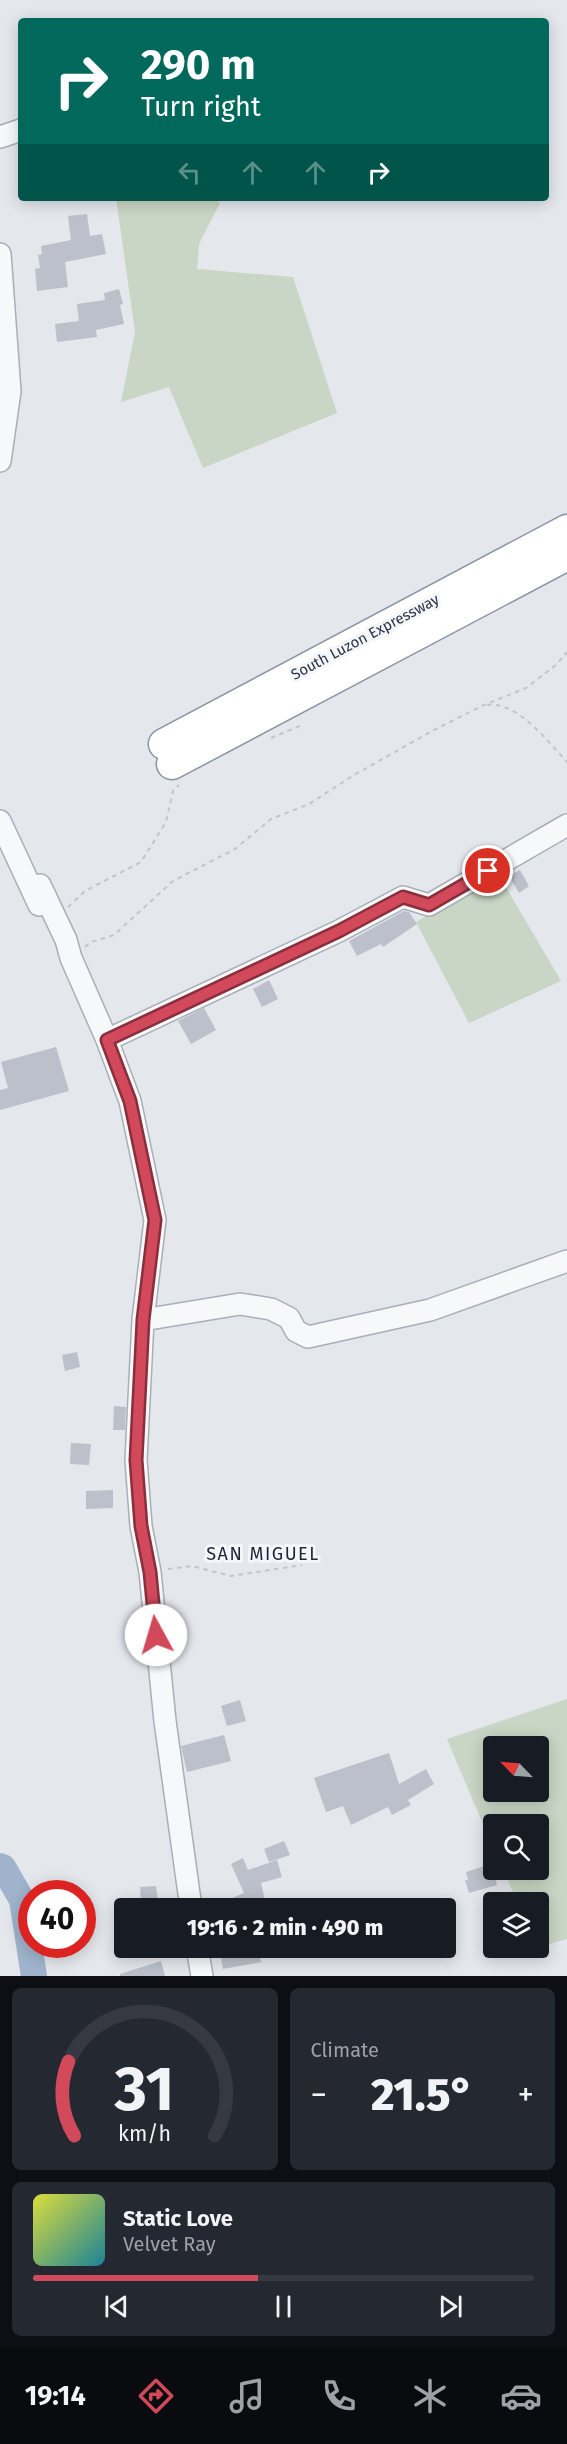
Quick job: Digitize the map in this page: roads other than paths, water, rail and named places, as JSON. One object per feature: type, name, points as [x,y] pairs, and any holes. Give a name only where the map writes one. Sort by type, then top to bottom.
[{"type":"highway","name":"South Luzon Expressway","points":[[567,530],[173,762],[567,555]]},
{"type":"street","points":[[0,137],[18,131]]},
{"type":"street","points":[[0,254],[4,371],[9,408],[0,460]]},
{"type":"street","points":[[0,821],[43,912],[56,920]]},
{"type":"street","points":[[107,1040],[339,931],[403,897],[429,905],[567,825]]},
{"type":"street","points":[[40,885],[66,940],[71,958],[107,1040],[130,1101],[155,1220],[143,1320],[136,1460],[141,1526],[150,1572],[165,1721],[190,1898]]},
{"type":"street","points":[[143,1320],[240,1304],[271,1309],[289,1318],[296,1331],[308,1337],[430,1310],[567,1261]]},
{"type":"street","points":[[199,1958],[202,1976]]},
{"type":"waterway","points":[[0,1866],[3,1867],[22,1900],[34,1976]]},
{"type":"district","name":"SAN MIGUEL","points":[[263,1554]]}]
